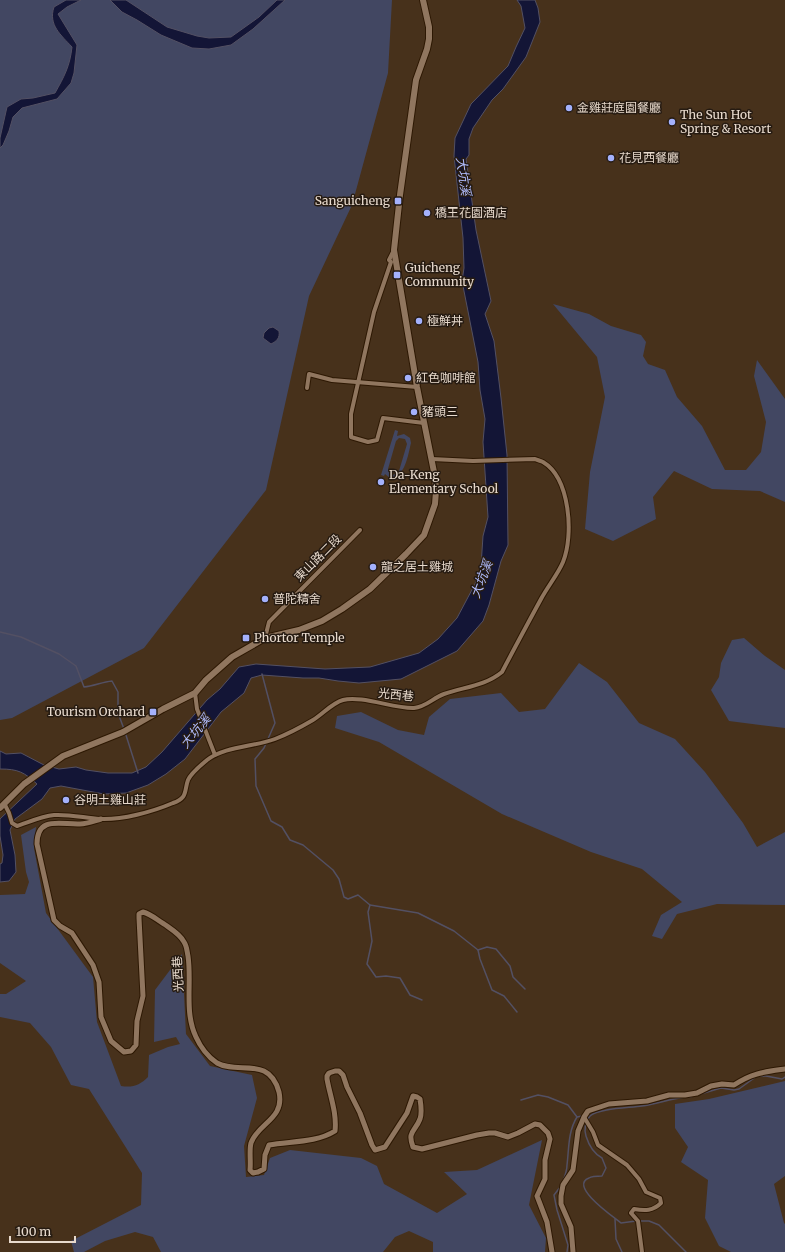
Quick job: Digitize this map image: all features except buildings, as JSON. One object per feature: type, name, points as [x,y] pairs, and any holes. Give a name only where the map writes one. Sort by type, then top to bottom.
[{"type":"main road","points":[[2,806],[24,784],[63,756],[123,732],[195,693],[206,680],[232,657],[265,638],[299,630],[342,609],[370,589],[424,535],[435,504],[436,492],[432,459],[417,387],[394,250],[416,80],[427,49],[429,27],[423,0]]},
{"type":"street","points":[[394,250],[389,260],[391,262],[374,312],[351,414],[351,437],[368,442],[377,440],[383,418],[424,423]]},
{"type":"street","points":[[307,388],[309,374],[332,380],[417,387]]},
{"type":"street","name":"光西巷","points":[[432,459],[473,461],[535,459],[544,463],[554,474],[562,488],[566,501],[569,534],[563,562],[541,599],[502,672],[483,684],[443,694],[424,706],[414,708],[356,699],[344,699],[335,703],[313,720],[275,739],[214,755],[199,767],[188,779],[186,793],[174,803],[136,814],[101,819],[90,823],[52,823],[44,826],[37,837],[37,844],[54,920],[60,926],[72,933],[93,965],[99,982],[101,1017],[111,1041],[124,1052],[131,1051],[136,1045],[137,1021],[143,996],[140,914],[143,912],[146,913],[172,930],[185,943],[189,965],[190,1022],[198,1041],[206,1053],[220,1064],[227,1066],[250,1067],[266,1072],[271,1076],[279,1092],[280,1105],[276,1113],[257,1133],[251,1144],[250,1170],[253,1173],[264,1168],[265,1155],[270,1145],[314,1139],[329,1134],[335,1130],[336,1123],[327,1079],[327,1076],[335,1071],[339,1071],[343,1075],[375,1150],[385,1147],[407,1113],[413,1096],[420,1099],[421,1109],[420,1119],[411,1133],[410,1140],[413,1147],[422,1149],[495,1132],[508,1137],[535,1124],[540,1124],[548,1133],[550,1139],[545,1160],[545,1179],[537,1196],[547,1222],[552,1252]]},
{"type":"street","name":"東山路二段","points":[[265,638],[269,622],[360,530]]},
{"type":"street","points":[[195,693],[197,709],[214,755]]},
{"type":"street","name":"光西巷","points":[[2,806],[9,813],[12,823],[17,826],[54,815],[101,819]]},
{"type":"street","points":[[573,1252],[571,1227],[562,1204],[561,1196],[563,1185],[573,1170],[578,1131],[588,1111],[609,1104],[647,1101],[670,1095],[691,1094],[711,1086],[722,1084],[734,1085],[745,1078],[760,1073],[785,1069]]},
{"type":"street","points":[[584,1118],[593,1132],[598,1145],[627,1165],[640,1179],[646,1192],[660,1198],[661,1203],[658,1206],[647,1211],[634,1209],[631,1213],[638,1221],[642,1252]]},
{"type":"shaded area","points":[[0,0],[392,0],[388,73],[352,205],[309,296],[266,490],[144,648],[12,718],[0,720]]},
{"type":"shaded area","points":[[553,304],[589,314],[611,326],[641,335],[646,342],[643,356],[648,364],[665,370],[677,397],[702,426],[725,470],[746,470],[761,452],[766,422],[754,376],[757,360],[785,399],[785,502],[760,491],[712,489],[674,471],[653,497],[656,519],[613,541],[585,529],[590,472],[605,397],[597,357]]},
{"type":"shaded area","points":[[395,430],[398,431],[397,436],[404,434],[410,438],[411,443],[405,465],[395,477],[390,478],[385,474],[384,476],[381,475]],"holes":[[[399,438],[405,439],[407,444],[399,471],[393,475],[389,473],[388,469],[396,441]]]},
{"type":"shaded area","points":[[744,638],[765,656],[785,670],[785,728],[729,721],[711,690],[719,677],[721,663],[732,640]]},
{"type":"shaded area","points":[[579,663],[607,682],[639,723],[675,739],[705,772],[743,823],[757,847],[785,832],[785,905],[717,904],[677,914],[662,939],[652,936],[661,915],[682,902],[642,869],[591,852],[502,814],[379,742],[335,728],[337,716],[361,712],[398,730],[424,735],[429,717],[450,699],[501,693],[519,712],[545,709]]},
{"type":"shaded area","points":[[36,827],[34,848],[46,913],[93,977],[97,1022],[121,1086],[129,1087],[136,1085],[148,1077],[149,1055],[180,1044],[176,1037],[154,1042],[155,990],[182,954],[186,1034],[210,1066],[252,1075],[257,1098],[244,1146],[246,1177],[264,1175],[270,1158],[290,1150],[361,1158],[377,1166],[384,1184],[437,1213],[467,1194],[444,1172],[477,1170],[542,1140],[529,1205],[546,1238],[545,1252],[433,1252],[433,1242],[409,1231],[395,1237],[383,1252],[161,1252],[153,1237],[135,1232],[105,1241],[84,1252],[74,1252],[71,1241],[141,1205],[142,1173],[89,1089],[71,1085],[51,1047],[30,1023],[0,1017],[0,994],[6,994],[26,981],[0,963],[0,895],[25,894],[29,882],[26,872],[21,835]]},
{"type":"shaded area","points":[[785,1081],[785,1176],[774,1184],[785,1224],[785,1252],[731,1252],[719,1246],[705,1218],[708,1180],[681,1162],[688,1147],[675,1128],[675,1104],[709,1099]]},
{"type":"water","points":[[66,0],[81,0],[67,7],[58,14],[77,45],[74,73],[71,83],[57,99],[22,108],[13,117],[9,131],[3,145],[0,148],[0,138],[7,107],[21,99],[55,93],[64,76],[70,60],[72,47],[60,34],[54,24],[53,13],[54,7]]},
{"type":"water","points":[[110,0],[126,0],[167,27],[209,38],[231,37],[259,17],[277,0],[285,0],[253,29],[231,45],[209,49],[192,48],[161,35],[122,12]]},
{"type":"water","name":"大坑溪","points":[[517,0],[535,0],[540,22],[526,57],[503,89],[492,100],[473,128],[469,139],[469,155],[466,159],[476,230],[491,301],[485,314],[494,341],[507,455],[508,545],[501,561],[483,621],[457,651],[401,679],[359,683],[319,678],[262,675],[251,678],[244,693],[221,712],[185,759],[166,774],[148,785],[126,793],[104,794],[61,786],[50,788],[42,799],[15,819],[10,830],[15,855],[16,872],[9,881],[0,882],[0,864],[2,863],[3,855],[0,836],[0,819],[37,784],[20,772],[0,769],[0,751],[6,754],[21,753],[44,765],[59,769],[76,767],[108,773],[132,773],[146,767],[162,752],[207,700],[220,689],[239,667],[256,664],[325,669],[370,667],[419,653],[438,639],[457,618],[475,584],[481,566],[483,536],[488,517],[483,442],[485,419],[480,390],[478,362],[462,281],[464,268],[463,238],[454,156],[455,138],[471,104],[508,66],[525,28],[521,6]]},
{"type":"water","points":[[273,327],[279,331],[279,336],[271,344],[263,338],[264,333],[269,328]]},
{"type":"waterway","points":[[0,632],[21,637],[59,654],[76,666],[84,687],[112,681],[118,692],[118,713],[124,729]]},
{"type":"waterway","points":[[262,674],[275,723],[264,748],[255,759],[256,786],[271,821],[282,827],[290,840],[303,845],[333,870],[339,879],[344,897],[348,899],[358,895],[370,905],[418,913],[454,931],[478,950],[492,990],[504,996],[517,1012]]},
{"type":"waterway","points":[[125,732],[138,773]]},
{"type":"waterway","points":[[370,905],[368,912],[372,941],[367,964],[376,977],[386,976],[400,978],[410,995],[422,1000]]},
{"type":"waterway","points":[[478,950],[487,947],[496,949],[510,966],[513,977],[525,989]]},
{"type":"waterway","points":[[690,1097],[721,1088],[734,1090],[739,1089],[757,1076],[782,1079],[785,1077]]},
{"type":"waterway","points":[[521,1100],[538,1095],[548,1097],[568,1105],[577,1117]]},
{"type":"waterway","points":[[636,1221],[621,1223],[595,1202],[584,1188],[584,1182],[590,1177],[602,1176],[606,1168],[602,1158],[588,1143],[585,1131],[587,1120],[594,1113],[600,1111],[637,1107],[685,1097]]},
{"type":"waterway","points":[[563,1181],[567,1169],[569,1140],[572,1128],[577,1117],[582,1116]]},
{"type":"waterway","points":[[561,1186],[554,1195],[568,1245],[567,1252]]},
{"type":"waterway","points":[[615,1219],[616,1239],[622,1252]]},
{"type":"waterway","points":[[640,1221],[649,1221],[659,1225],[686,1252]]},
{"type":"place","name":"金雞莊庭園餐廳","points":[[569,108]]},
{"type":"place","name":"The Sun Hot Spring & Resort","points":[[672,122]]},
{"type":"place","name":"花見西餐廳","points":[[611,158]]},
{"type":"place","name":"Sanguicheng","points":[[398,201]]},
{"type":"place","name":"橋王花園酒店","points":[[427,213]]},
{"type":"place","name":"Guicheng Community","points":[[397,275]]},
{"type":"place","name":"極鮮丼","points":[[419,321]]},
{"type":"place","name":"紅色咖啡館","points":[[408,378]]},
{"type":"place","name":"豬頭三","points":[[414,412]]},
{"type":"place","name":"Da-Keng Elementary School","points":[[381,482]]},
{"type":"place","name":"龍之居土雞城","points":[[373,567]]},
{"type":"place","name":"普陀精舍","points":[[265,599]]},
{"type":"place","name":"Phortor Temple","points":[[246,638]]},
{"type":"place","name":"Tourism Orchard","points":[[153,712]]},
{"type":"place","name":"谷明土雞山莊","points":[[66,800]]}]
